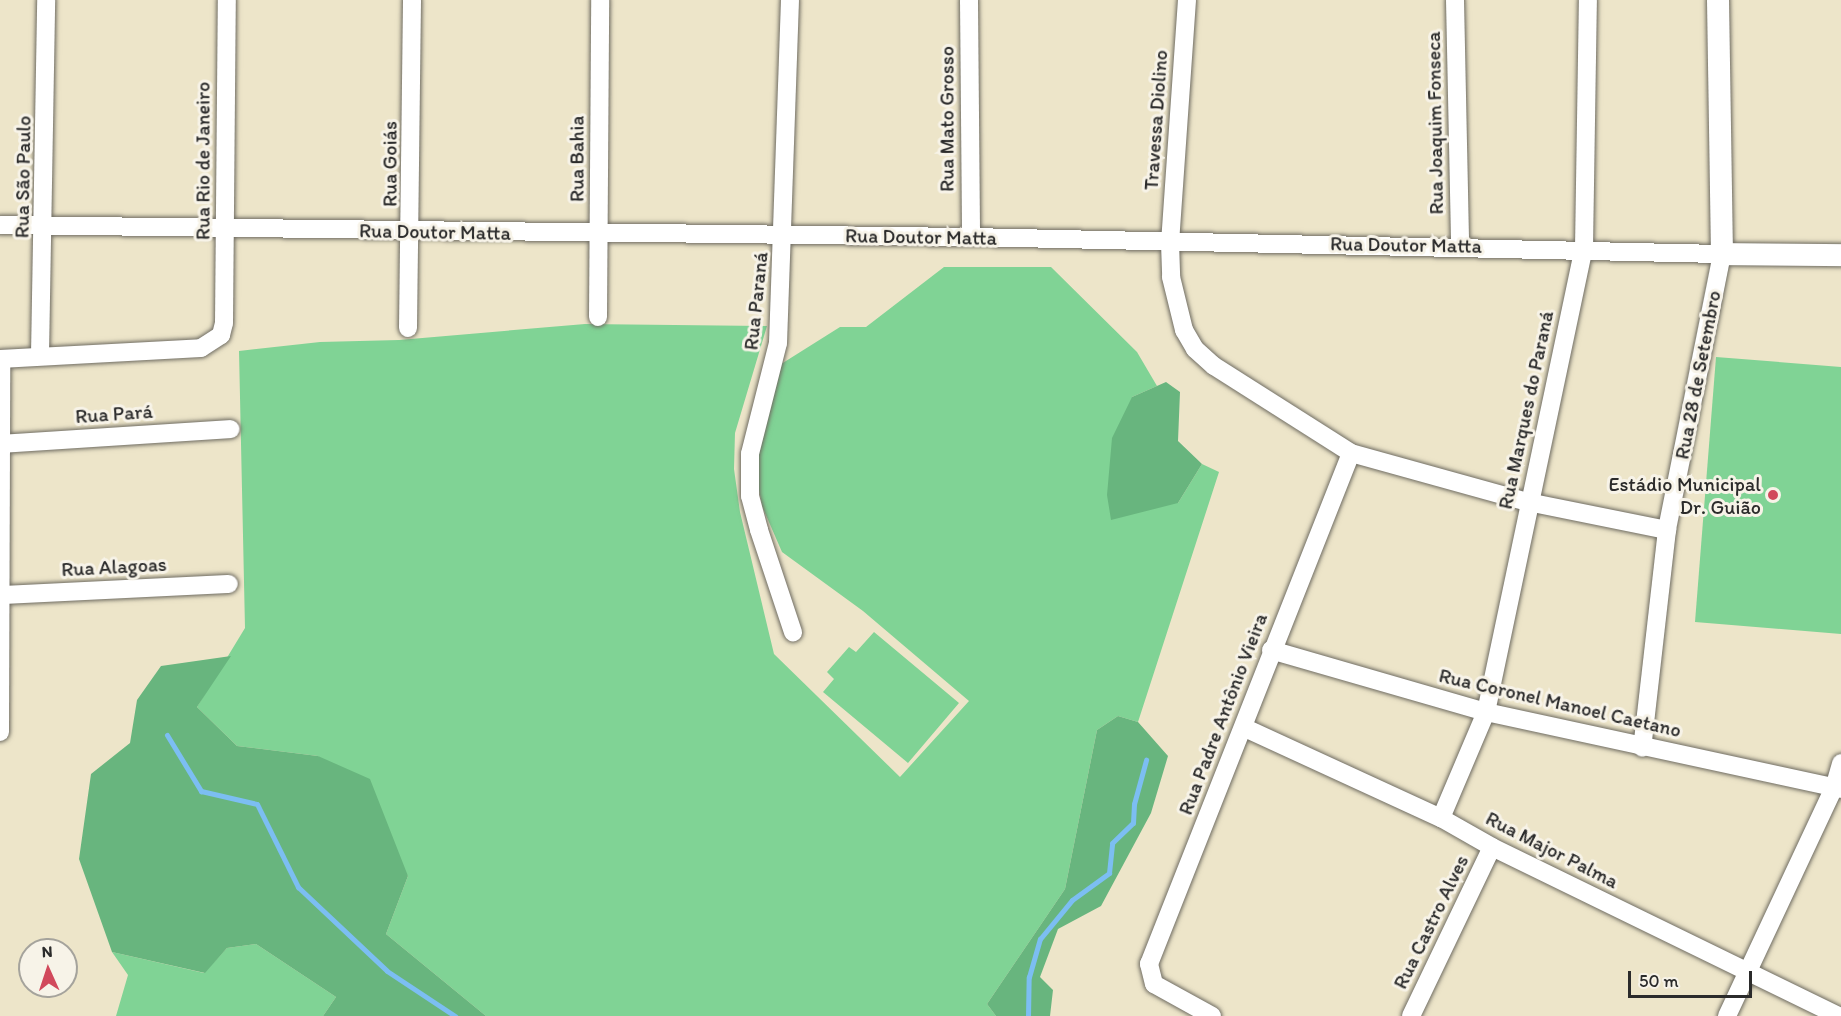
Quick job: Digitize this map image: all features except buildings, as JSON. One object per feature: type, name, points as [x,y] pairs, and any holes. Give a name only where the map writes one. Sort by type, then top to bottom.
[{"type":"main road","name":"Rua 28 de Setembro","points":[[1718,0],[1722,254]]},
{"type":"main road","name":"Rua Doutor Matta","points":[[1722,254],[1841,255]]},
{"type":"street","name":"Rua São Paulo","points":[[40,355],[45,224],[46,0]]},
{"type":"street","name":"Rua Rio de Janeiro","points":[[40,355],[201,348],[213,343],[224,323],[226,0]]},
{"type":"street","name":"Rua Goiás","points":[[408,328],[412,231],[412,0]]},
{"type":"street","name":"Rua Bahia","points":[[598,317],[600,0]]},
{"type":"street","name":"Rua Paraná","points":[[790,0],[784,236],[778,343],[750,454],[750,496],[793,632]]},
{"type":"street","name":"Rua Mato Grosso","points":[[969,0],[971,237]]},
{"type":"street","name":"Travessa Diolino","points":[[1187,0],[1170,243],[1171,277],[1184,330],[1194,349],[1214,366],[1351,453],[1528,502],[1667,530]]},
{"type":"street","name":"Rua Joaquim Fonseca","points":[[1455,0],[1460,246]]},
{"type":"street","name":"Rua Marques do Paraná","points":[[1441,818],[1486,712],[1528,502],[1584,248],[1588,0]]},
{"type":"street","name":"Rua Doutor Matta","points":[[0,225],[45,224],[225,230],[971,237],[1170,243],[1584,248],[1722,254]]},
{"type":"street","name":"Rua 28 de Setembro","points":[[1642,748],[1667,530],[1722,254]]},
{"type":"street","points":[[0,732],[2,596],[0,359],[40,355]]},
{"type":"street","name":"Rua Pará","points":[[1,444],[231,429]]},
{"type":"street","name":"Rua Padre Antônio Vieira","points":[[1212,1016],[1161,989],[1149,974],[1149,964],[1245,728],[1271,650],[1351,453]]},
{"type":"street","name":"Rua Alagoas","points":[[2,596],[229,584]]},
{"type":"street","name":"Rua Coronel Manoel Caetano","points":[[1271,650],[1486,712],[1642,748],[1838,788]]},
{"type":"street","name":"Rua Major Palma","points":[[1245,728],[1441,818],[1492,847],[1838,1016]]},
{"type":"street","points":[[1727,1016],[1838,788],[1841,763]]},
{"type":"street","name":"Rua Castro Alves","points":[[1411,1016],[1492,847]]},
{"type":"green space","points":[[944,267],[1051,267],[1137,352],[1157,386],[1132,397],[1178,503],[1202,464],[1219,472],[1138,722],[1118,716],[1097,730],[1065,889],[987,1004],[996,1016],[486,1016],[386,934],[408,876],[318,756],[237,746],[197,707],[245,628],[239,351],[320,342],[399,340],[585,324],[767,326],[735,433],[734,469],[740,512],[774,654],[900,777],[969,701],[863,611],[782,552],[762,506],[755,467],[778,366],[840,327],[866,327]]},
{"type":"green space","name":"Estádio Municipal Dr. Guião","points":[[1716,357],[1841,367],[1841,634],[1695,622]]},
{"type":"green space","points":[[1166,382],[1180,392],[1178,441],[1202,464],[1178,503],[1111,520],[1107,495],[1112,438],[1132,397]]},
{"type":"green space","points":[[874,632],[959,703],[908,763],[823,692],[834,679],[827,672],[849,647],[856,652]]},
{"type":"green space","points":[[231,656],[197,707],[237,746],[318,756],[370,779],[408,876],[386,934],[486,1016],[323,1016],[336,997],[256,944],[227,948],[205,973],[112,952],[79,859],[91,774],[130,743],[137,700],[161,666]]},
{"type":"green space","points":[[1118,716],[1138,722],[1168,756],[1151,813],[1101,906],[1058,929],[1040,977],[1053,990],[1050,1016],[996,1016],[987,1004],[1065,889],[1097,730]]},
{"type":"green space","points":[[256,944],[336,997],[323,1016],[116,1016],[128,975],[112,952],[204,973],[227,948]]},
{"type":"waterway","points":[[167,735],[201,791],[257,804],[298,887],[387,971],[455,1016]]},
{"type":"waterway","points":[[1028,1016],[1029,977],[1040,939],[1072,900],[1109,873],[1112,843],[1133,823],[1134,804],[1146,760]]},
{"type":"place","name":"Estádio Municipal Dr. Guião","points":[[1773,495]]}]
